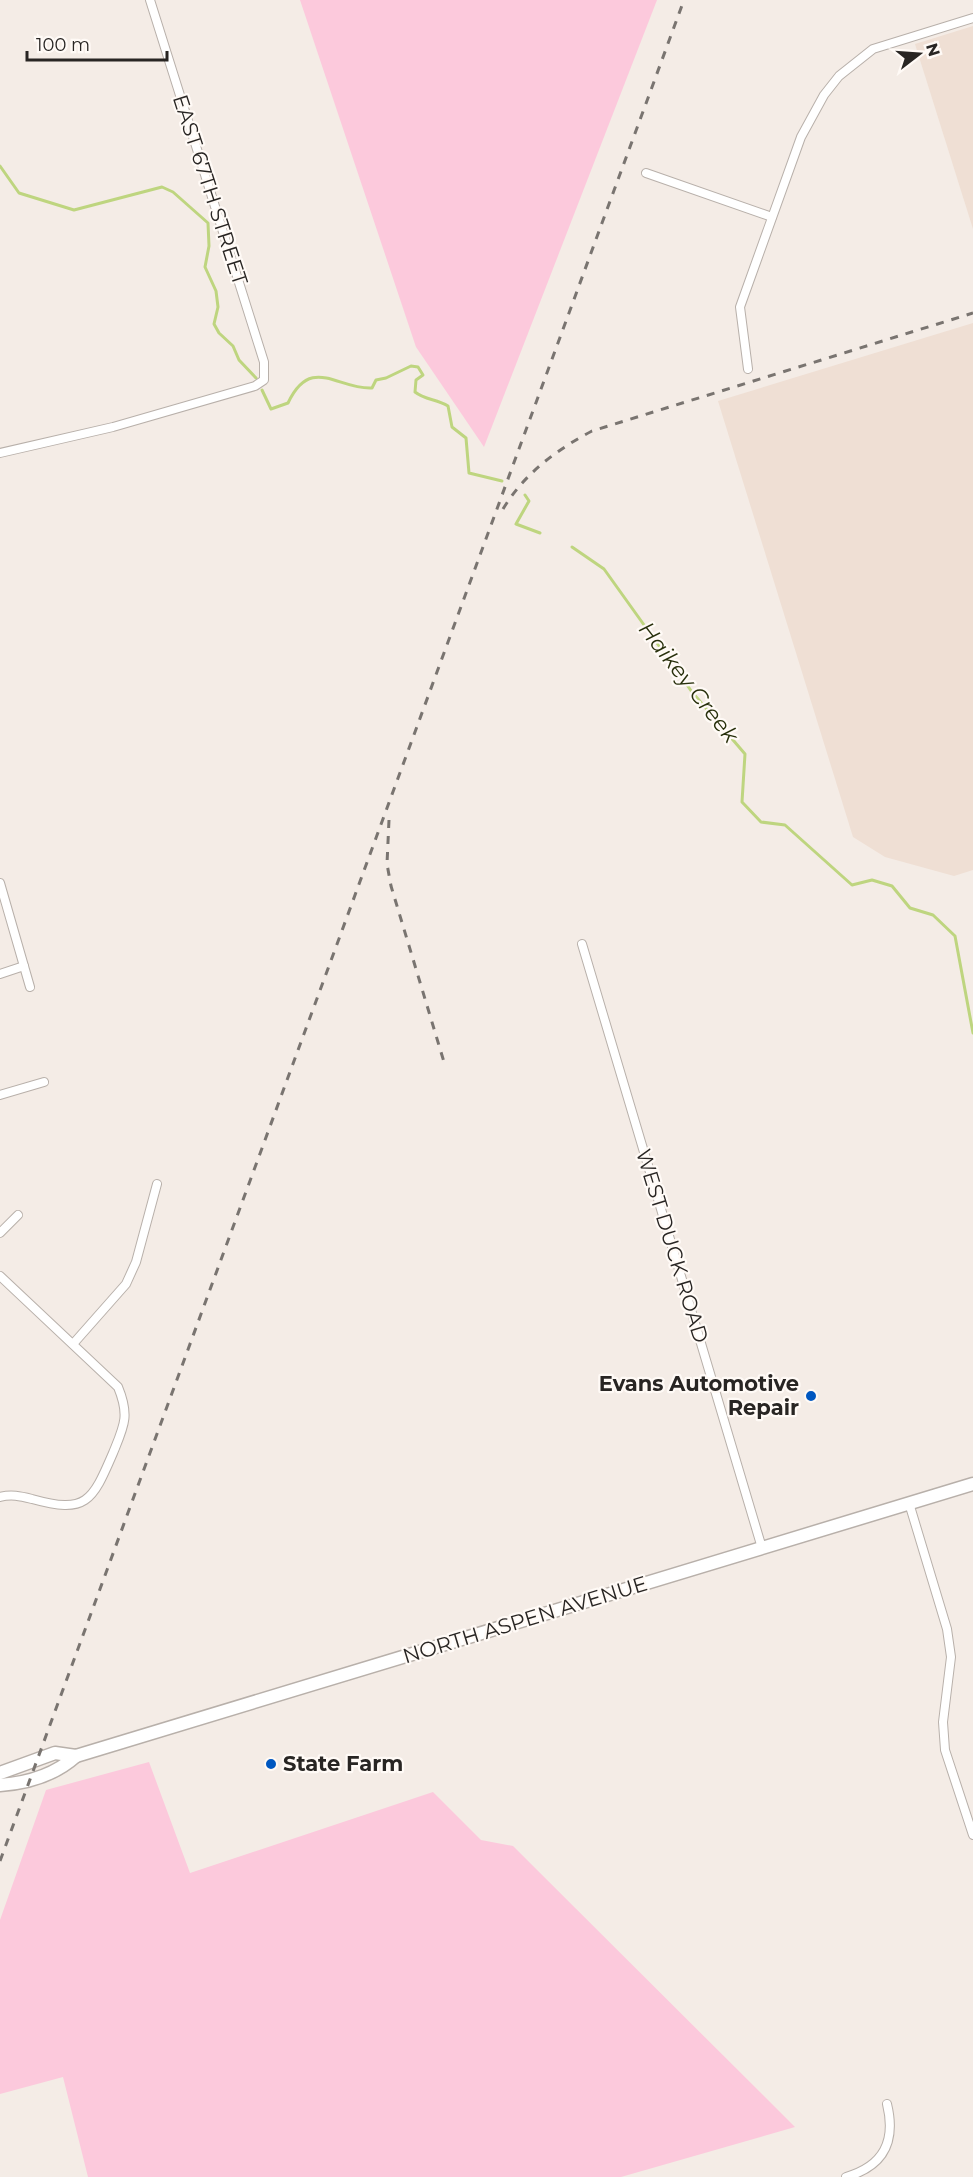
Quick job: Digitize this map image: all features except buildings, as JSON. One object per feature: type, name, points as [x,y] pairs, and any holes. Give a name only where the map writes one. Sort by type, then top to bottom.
[{"type":"main road","name":"NORTH ASPEN AVENUE","points":[[0,1773],[55,1753],[76,1756],[973,1484]]},
{"type":"main road","name":"NORTH ASPEN AVENUE","points":[[0,1785],[14,1784],[61,1770],[76,1756]]},
{"type":"street","name":"EAST 67TH STREET","points":[[0,453],[149,417],[255,386],[264,380],[264,362],[150,0]]},
{"type":"street","points":[[748,369],[740,308],[811,116],[839,76],[873,49],[973,18]]},
{"type":"street","points":[[646,173],[772,217]]},
{"type":"street","points":[[0,883],[30,987]]},
{"type":"street","name":"WEST DUCK ROAD","points":[[582,944],[762,1548]]},
{"type":"street","points":[[0,974],[24,966]]},
{"type":"street","points":[[0,1095],[44,1082]]},
{"type":"street","points":[[73,1344],[126,1284],[136,1262],[157,1184]]},
{"type":"street","points":[[0,1233],[18,1215]]},
{"type":"street","points":[[0,1276],[118,1387],[124,1402],[126,1420],[98,1489],[87,1499],[60,1507],[12,1494],[0,1497]]},
{"type":"street","points":[[909,1503],[947,1629],[951,1657],[943,1722],[945,1750],[973,1835]]},
{"type":"street","points":[[846,2177],[872,2165],[881,2155],[891,2134],[887,2104]]},
{"type":"shaded area","points":[[300,0],[657,0],[484,447],[416,347]]},
{"type":"shaded area","points":[[973,26],[973,229],[915,44]]},
{"type":"shaded area","points":[[973,323],[973,870],[954,876],[885,857],[853,837],[718,401]]},
{"type":"shaded area","points":[[149,1762],[190,1873],[433,1792],[481,1840],[513,1846],[795,2127],[621,2177],[88,2177],[63,2077],[0,2094],[0,1920],[46,1790]]},
{"type":"waterway","points":[[0,166],[19,193],[74,210],[162,187],[173,192],[208,223],[209,246],[205,267],[216,291],[218,307],[214,324],[219,333],[233,346],[239,360],[256,378]]},
{"type":"waterway","name":"Haikey Creek","points":[[262,390],[271,409],[288,403],[297,388],[306,380],[316,377],[372,388],[376,380],[386,378],[411,366],[418,367],[423,375],[416,380],[415,392],[448,406],[452,427],[466,438],[469,473],[502,481]]},
{"type":"waterway","name":"Haikey Creek","points":[[525,495],[529,501],[516,524],[540,533]]},
{"type":"waterway","name":"Haikey Creek","points":[[572,547],[604,569],[692,692],[745,754],[742,802],[761,822],[785,825],[852,885],[872,880],[892,886],[910,908],[933,915],[955,936],[973,1033]]},
{"type":"railway","points":[[0,1861],[684,0]]},
{"type":"railway","points":[[503,509],[511,496],[542,464],[566,446],[592,431],[973,313]]},
{"type":"railway","points":[[389,820],[387,864],[391,886],[444,1062]]},
{"type":"place","name":"Evans Automotive Repair","points":[[811,1396]]},
{"type":"place","name":"State Farm","points":[[271,1764]]}]
